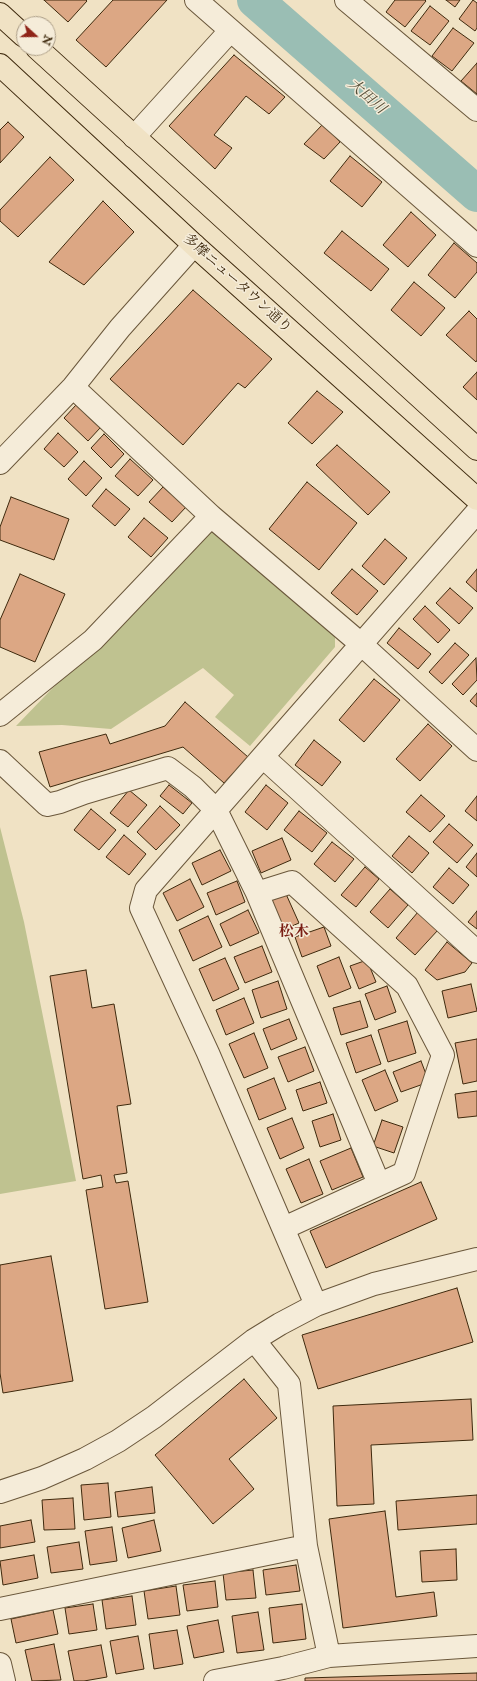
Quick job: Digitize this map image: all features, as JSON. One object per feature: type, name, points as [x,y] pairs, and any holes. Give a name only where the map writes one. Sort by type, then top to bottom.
[{"type":"main road","points":[[0,14],[16,29]]},
{"type":"main road","points":[[46,56],[477,449]]},
{"type":"main road","name":"多摩ニュータウン通り","points":[[0,65],[194,245],[477,499]]},
{"type":"street","points":[[196,0],[477,246]]},
{"type":"street","points":[[346,0],[477,110]]},
{"type":"street","points":[[134,136],[230,31]]},
{"type":"street","points":[[0,463],[73,387],[120,328],[194,245]]},
{"type":"street","points":[[73,387],[211,516],[361,644],[477,750]]},
{"type":"street","points":[[316,1305],[208,1053],[141,908],[146,890],[477,512]]},
{"type":"street","points":[[0,715],[93,640],[211,516]]},
{"type":"street","points":[[263,757],[477,952]]},
{"type":"street","points":[[0,761],[47,805],[168,768],[193,787],[216,810],[257,893],[379,1184]]},
{"type":"street","points":[[257,893],[292,882],[407,986],[442,1055],[404,1174],[284,1228]]},
{"type":"street","points":[[0,1492],[42,1478],[85,1459],[118,1441],[154,1417],[254,1340],[316,1305],[374,1284],[477,1259]]},
{"type":"street","points":[[254,1340],[289,1384],[306,1546],[329,1656]]},
{"type":"street","points":[[0,1609],[306,1546]]},
{"type":"street","points":[[215,1681],[284,1675],[329,1656],[477,1646]]},
{"type":"street","points":[[0,1664],[4,1681]]},
{"type":"green space","points":[[210,525],[335,632],[335,647],[250,746],[215,717],[234,695],[203,668],[111,729],[62,725],[16,726]]},
{"type":"green space","points":[[0,827],[24,922],[76,1181],[0,1194]]},
{"type":"building","points":[[44,0],[86,0],[87,1],[68,22]]},
{"type":"building","points":[[113,0],[167,0],[106,67],[76,40]]},
{"type":"building","points":[[395,0],[426,1],[405,27],[386,12]]},
{"type":"building","points":[[446,0],[460,0],[455,7]]},
{"type":"building","points":[[473,0],[477,3],[477,28],[475,31],[459,19]]},
{"type":"building","points":[[430,6],[449,21],[430,45],[411,31]]},
{"type":"building","points":[[453,28],[474,43],[452,71],[432,56]]},
{"type":"building","points":[[234,55],[285,97],[269,114],[246,96],[214,135],[232,148],[215,169],[169,126]]},
{"type":"building","points":[[477,63],[477,94],[461,81]]},
{"type":"building","points":[[8,122],[24,137],[0,163],[0,130]]},
{"type":"building","points":[[323,124],[340,142],[324,159],[304,144]]},
{"type":"building","points":[[350,156],[382,182],[362,207],[330,181]]},
{"type":"building","points":[[50,157],[74,180],[18,237],[0,221],[0,210]]},
{"type":"building","points":[[103,201],[134,232],[84,285],[49,262]]},
{"type":"building","points":[[411,212],[436,235],[408,267],[383,245]]},
{"type":"building","points":[[342,231],[389,269],[371,291],[324,253]]},
{"type":"building","points":[[454,243],[477,263],[477,272],[455,298],[428,275]]},
{"type":"building","points":[[414,282],[445,308],[421,336],[391,310]]},
{"type":"building","points":[[193,290],[272,359],[245,388],[238,383],[183,445],[110,379]]},
{"type":"building","points":[[469,311],[477,319],[476,362],[446,335]]},
{"type":"building","points":[[477,372],[477,400],[463,387]]},
{"type":"building","points":[[317,391],[343,412],[312,444],[288,423]]},
{"type":"building","points":[[76,405],[100,428],[88,441],[64,418]]},
{"type":"building","points":[[58,433],[78,452],[64,467],[44,449]]},
{"type":"building","points":[[104,434],[124,454],[111,468],[91,448]]},
{"type":"building","points":[[337,445],[390,492],[368,515],[316,465]]},
{"type":"building","points":[[130,459],[153,480],[138,496],[115,476]]},
{"type":"building","points":[[84,461],[102,478],[86,496],[68,479]]},
{"type":"building","points":[[307,482],[357,523],[319,570],[269,529]]},
{"type":"building","points":[[163,487],[186,507],[172,522],[149,502]]},
{"type":"building","points":[[106,489],[130,509],[115,526],[92,506]]},
{"type":"building","points":[[11,497],[69,519],[54,560],[0,540],[0,527]]},
{"type":"building","points":[[144,518],[168,538],[151,557],[128,537]]},
{"type":"building","points":[[385,539],[407,558],[384,585],[362,566]]},
{"type":"building","points":[[352,569],[378,591],[357,615],[331,593]]},
{"type":"building","points":[[477,569],[477,592],[466,582]]},
{"type":"building","points":[[20,574],[65,594],[35,662],[0,647],[0,620]]},
{"type":"building","points":[[450,588],[473,608],[459,624],[436,603]]},
{"type":"building","points":[[425,606],[450,630],[438,643],[413,619]]},
{"type":"building","points":[[399,628],[431,654],[418,669],[387,643]]},
{"type":"building","points":[[455,643],[469,655],[442,684],[429,672]]},
{"type":"building","points":[[476,658],[477,680],[463,695],[452,684]]},
{"type":"building","points":[[374,679],[400,700],[364,742],[339,720]]},
{"type":"building","points":[[477,693],[477,707],[470,701]]},
{"type":"building","points":[[185,702],[248,757],[224,783],[183,747],[50,787],[39,752],[106,734],[110,744],[165,726]]},
{"type":"building","points":[[428,724],[452,746],[420,781],[396,759]]},
{"type":"building","points":[[314,740],[341,762],[322,786],[295,765]]},
{"type":"building","points":[[169,785],[192,803],[183,814],[160,796]]},
{"type":"building","points":[[266,785],[288,803],[267,830],[245,812]]},
{"type":"building","points":[[129,790],[147,805],[128,827],[110,813]]},
{"type":"building","points":[[421,795],[445,816],[430,832],[406,812]]},
{"type":"building","points":[[477,796],[477,821],[465,811]]},
{"type":"building","points":[[160,806],[180,825],[156,850],[137,832]]},
{"type":"building","points":[[91,809],[116,830],[99,850],[74,830]]},
{"type":"building","points":[[299,811],[327,833],[312,852],[284,830]]},
{"type":"building","points":[[449,824],[473,845],[457,863],[433,842]]},
{"type":"building","points":[[124,835],[146,854],[129,875],[106,857]]},
{"type":"building","points":[[409,836],[429,853],[412,873],[392,856]]},
{"type":"building","points":[[282,838],[291,860],[261,873],[252,851]]},
{"type":"building","points":[[332,842],[354,859],[335,882],[314,864]]},
{"type":"building","points":[[220,850],[231,871],[202,885],[192,863]]},
{"type":"building","points":[[477,853],[477,877],[466,867]]},
{"type":"building","points":[[365,867],[379,879],[356,907],[341,895]]},
{"type":"building","points":[[449,868],[469,885],[453,904],[433,887]]},
{"type":"building","points":[[190,879],[204,907],[177,921],[163,893]]},
{"type":"building","points":[[237,881],[245,902],[216,915],[207,893]]},
{"type":"building","points":[[390,889],[408,905],[388,928],[370,912]]},
{"type":"building","points":[[286,894],[299,923],[278,932],[266,903]]},
{"type":"building","points":[[248,910],[259,933],[230,946],[220,924]]},
{"type":"building","points":[[477,911],[477,929],[468,922]]},
{"type":"building","points":[[418,912],[438,930],[415,955],[396,938]]},
{"type":"building","points":[[208,916],[222,947],[193,961],[179,930]]},
{"type":"building","points":[[324,927],[331,946],[302,957],[295,937]]},
{"type":"building","points":[[447,942],[472,963],[465,972],[437,980],[425,970]]},
{"type":"building","points":[[262,946],[272,972],[245,983],[234,957]]},
{"type":"building","points":[[339,957],[351,988],[329,997],[317,966]]},
{"type":"building","points":[[225,958],[239,989],[213,1001],[199,969]]},
{"type":"building","points":[[367,960],[376,982],[359,989],[350,966]]},
{"type":"building","points":[[86,970],[92,1008],[114,1004],[131,1104],[117,1106],[127,1173],[114,1175],[116,1183],[128,1181],[148,1302],[105,1309],[86,1190],[103,1187],[101,1175],[83,1179],[50,976]]},
{"type":"building","points":[[278,981],[287,1009],[261,1018],[252,990]]},
{"type":"building","points":[[471,984],[477,1011],[448,1018],[442,991]]},
{"type":"building","points":[[387,986],[396,1012],[375,1020],[365,994]]},
{"type":"building","points":[[244,998],[254,1023],[226,1035],[216,1010]]},
{"type":"building","points":[[360,1001],[368,1027],[341,1035],[333,1008]]},
{"type":"building","points":[[289,1019],[297,1039],[271,1050],[263,1029]]},
{"type":"building","points":[[407,1021],[416,1053],[388,1062],[378,1030]]},
{"type":"building","points":[[254,1033],[268,1068],[244,1078],[229,1044]]},
{"type":"building","points":[[371,1035],[381,1064],[356,1073],[346,1043]]},
{"type":"building","points":[[477,1039],[477,1081],[463,1084],[455,1043]]},
{"type":"building","points":[[305,1047],[314,1071],[288,1082],[278,1057]]},
{"type":"building","points":[[421,1061],[429,1082],[401,1092],[393,1072]]},
{"type":"building","points":[[385,1070],[398,1101],[375,1111],[362,1080]]},
{"type":"building","points":[[274,1078],[286,1109],[259,1120],[247,1089]]},
{"type":"building","points":[[320,1082],[327,1103],[303,1111],[296,1090]]},
{"type":"building","points":[[477,1091],[477,1116],[458,1118],[455,1094]]},
{"type":"building","points":[[333,1114],[341,1140],[320,1147],[312,1121]]},
{"type":"building","points":[[292,1118],[304,1148],[280,1159],[267,1128]]},
{"type":"building","points":[[382,1120],[403,1127],[394,1153],[373,1146]]},
{"type":"building","points":[[351,1148],[363,1177],[332,1190],[320,1161]]},
{"type":"building","points":[[309,1159],[323,1194],[301,1203],[286,1169]]},
{"type":"building","points":[[421,1182],[437,1219],[326,1268],[310,1231]]},
{"type":"building","points":[[51,1256],[73,1381],[3,1393],[0,1373],[0,1265]]},
{"type":"building","points":[[457,1288],[473,1342],[318,1389],[302,1335]]},
{"type":"building","points":[[244,1379],[277,1418],[229,1459],[254,1489],[213,1524],[155,1455]]},
{"type":"building","points":[[471,1399],[473,1440],[371,1445],[374,1504],[337,1506],[333,1406]]},
{"type":"building","points":[[108,1483],[111,1517],[84,1520],[81,1485]]},
{"type":"building","points":[[152,1487],[155,1513],[118,1517],[115,1492]]},
{"type":"building","points":[[477,1495],[477,1524],[398,1530],[396,1501]]},
{"type":"building","points":[[73,1498],[75,1529],[44,1530],[42,1500]]},
{"type":"building","points":[[385,1511],[396,1597],[434,1592],[437,1616],[343,1628],[329,1519]]},
{"type":"building","points":[[31,1520],[35,1542],[0,1548],[0,1526]]},
{"type":"building","points":[[154,1520],[161,1551],[128,1558],[122,1528]]},
{"type":"building","points":[[112,1527],[117,1561],[90,1565],[85,1531]]},
{"type":"building","points":[[79,1542],[83,1569],[51,1573],[47,1547]]},
{"type":"building","points":[[456,1549],[457,1580],[422,1582],[420,1551]]},
{"type":"building","points":[[34,1555],[38,1578],[3,1585],[0,1561]]},
{"type":"building","points":[[296,1565],[300,1591],[266,1595],[263,1570]]},
{"type":"building","points":[[253,1570],[256,1598],[226,1600],[223,1573]]},
{"type":"building","points":[[215,1581],[218,1607],[187,1611],[183,1585]]},
{"type":"building","points":[[176,1586],[180,1615],[148,1619],[144,1591]]},
{"type":"building","points":[[132,1596],[136,1625],[106,1629],[102,1600]]},
{"type":"building","points":[[93,1604],[97,1630],[69,1634],[65,1608]]},
{"type":"building","points":[[302,1604],[306,1639],[273,1643],[269,1608]]},
{"type":"building","points":[[53,1610],[58,1634],[16,1643],[11,1619]]},
{"type":"building","points":[[258,1612],[264,1650],[237,1653],[232,1616]]},
{"type":"building","points":[[218,1620],[224,1652],[194,1658],[187,1626]]},
{"type":"building","points":[[177,1630],[183,1664],[154,1669],[149,1634]]},
{"type":"building","points":[[138,1636],[144,1669],[116,1674],[110,1641]]},
{"type":"building","points":[[54,1644],[61,1680],[32,1681],[25,1650]]},
{"type":"building","points":[[101,1645],[107,1677],[84,1681],[74,1681],[68,1651]]},
{"type":"building","points":[[477,1673],[477,1681],[305,1681],[305,1678]]},
{"type":"waterway","name":"大田川","points":[[255,0],[477,194]]},
{"type":"district","name":"松木","points":[[294,933]]}]
